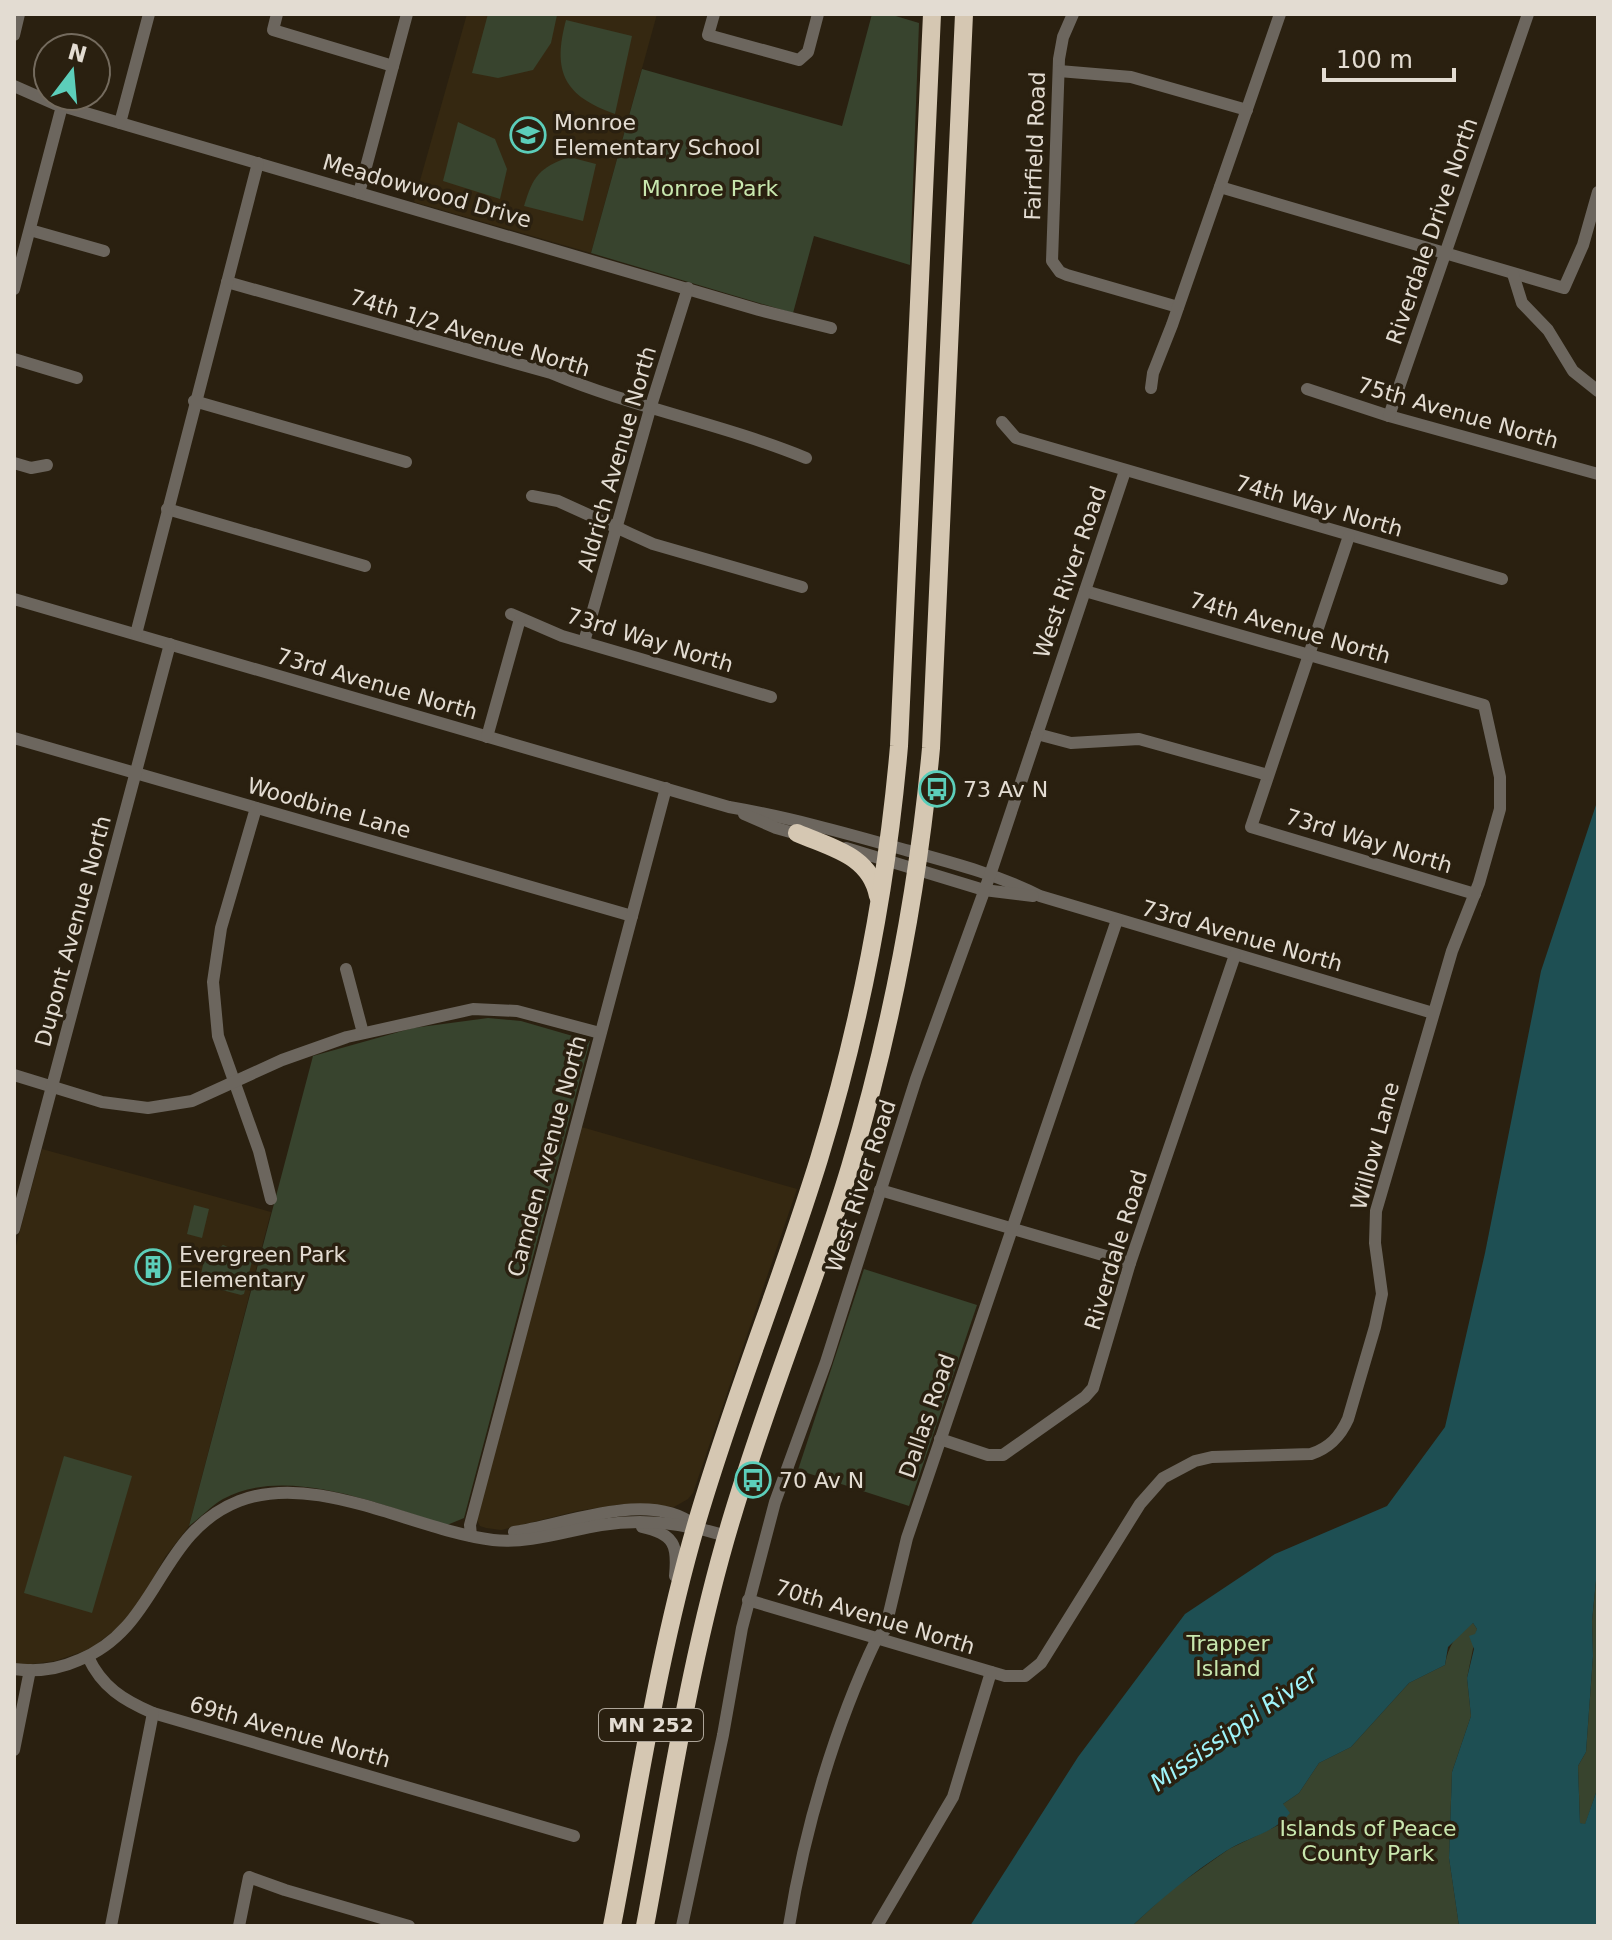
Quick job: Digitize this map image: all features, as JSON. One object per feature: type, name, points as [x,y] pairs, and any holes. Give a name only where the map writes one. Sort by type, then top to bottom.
[{"type":"highway","name":"MN 252","points":[[612,1926],[672,1619],[696,1526],[819,1158],[853,1035],[879,904],[899,746],[932,14]]},
{"type":"highway","name":"MN 252","points":[[645,1926],[693,1673],[726,1536],[837,1208],[868,1105],[900,969],[918,862],[931,748],[964,14]]},
{"type":"highway","points":[[797,833],[840,851],[863,865],[873,878],[879,904]]},
{"type":"street","points":[[14,35],[19,14]]},
{"type":"street","points":[[120,123],[149,14]]},
{"type":"street","points":[[277,14],[273,30],[393,66]]},
{"type":"street","points":[[359,193],[407,14]]},
{"type":"street","points":[[714,14],[708,35],[799,60],[808,52],[818,14]]},
{"type":"street","name":"Fairfield Road","points":[[1073,14],[1063,37],[1059,71],[1051,254],[1055,267],[1067,275],[1178,307]]},
{"type":"street","points":[[1151,388],[1153,373],[1280,14]]},
{"type":"street","name":"Riverdale Drive North","points":[[1389,416],[1528,14]]},
{"type":"street","points":[[1059,71],[1131,77],[1247,110]]},
{"type":"street","points":[[14,289],[60,112]]},
{"type":"street","name":"Meadowwood Drive","points":[[82,112],[831,328]]},
{"type":"street","points":[[136,634],[258,163]]},
{"type":"street","points":[[1220,187],[1564,288],[1583,245],[1598,192]]},
{"type":"street","points":[[30,230],[104,251]]},
{"type":"street","points":[[1513,274],[1522,303],[1548,330],[1573,371],[1598,391]]},
{"type":"street","name":"74th 1/2 Avenue North","points":[[227,282],[551,373],[592,390],[806,458]]},
{"type":"street","name":"Aldrich Avenue North","points":[[584,642],[688,288]]},
{"type":"street","points":[[14,359],[77,378]]},
{"type":"street","name":"75th Avenue North","points":[[1307,389],[1389,416],[1598,474]]},
{"type":"street","points":[[194,401],[406,462]]},
{"type":"street","name":"74th Way North","points":[[1002,422],[1016,438],[1502,579]]},
{"type":"street","points":[[14,463],[31,468],[47,465]]},
{"type":"street","name":"West River Road","points":[[682,1926],[748,1600],[779,1491],[822,1373],[916,1079],[990,875],[1125,471]]},
{"type":"street","points":[[532,496],[558,501],[591,514],[653,544],[802,587]]},
{"type":"street","points":[[167,509],[365,566]]},
{"type":"street","points":[[1037,734],[1071,743],[1139,739],[1268,775],[1349,536]]},
{"type":"street","name":"74th Avenue North","points":[[1085,591],[1484,705]]},
{"type":"street","name":"73rd Avenue North","points":[[14,599],[729,807],[773,814],[918,862],[984,890],[1040,896]]},
{"type":"street","name":"73rd Way North","points":[[487,737],[515,616],[584,642],[771,697]]},
{"type":"street","name":"Dupont Avenue North","points":[[14,1229],[170,644]]},
{"type":"street","name":"Willow Lane","points":[[991,1672],[1025,1676],[1041,1663],[1140,1504],[1163,1478],[1195,1461],[1212,1457],[1311,1454],[1323,1450],[1343,1431],[1373,1336],[1382,1294],[1375,1243],[1376,1211],[1456,938],[1475,894],[1496,825],[1502,793],[1484,705]]},
{"type":"street","name":"Woodbine Lane","points":[[14,738],[632,916]]},
{"type":"street","name":"73rd Way North","points":[[1268,775],[1251,827],[1475,894]]},
{"type":"street","name":"Camden Avenue North","points":[[471,1536],[470,1525],[666,788]]},
{"type":"street","name":"73rd Avenue North","points":[[729,807],[767,825],[887,852]]},
{"type":"street","points":[[256,808],[221,928],[214,968],[214,1009],[218,1036],[259,1151],[271,1199]]},
{"type":"street","name":"73rd Avenue North","points":[[918,862],[990,875],[1040,896],[1117,920],[1433,1013]]},
{"type":"street","name":"Dallas Road","points":[[789,1926],[808,1832],[849,1701],[877,1638],[885,1630],[907,1538],[1117,920]]},
{"type":"street","name":"Riverdale Road","points":[[940,1439],[988,1455],[1003,1455],[1085,1397],[1093,1388],[1130,1263],[1235,955]]},
{"type":"street","points":[[346,969],[363,1033]]},
{"type":"street","points":[[14,1075],[102,1102],[148,1108],[192,1101],[314,1048],[363,1033],[473,1009],[517,1011],[600,1033]]},
{"type":"street","points":[[880,1190],[1130,1263]]},
{"type":"street","points":[[14,1669],[65,1666],[107,1646],[136,1617],[186,1537],[219,1511],[253,1496],[294,1491],[323,1496],[441,1530],[496,1540],[640,1521],[696,1526],[726,1536]]},
{"type":"street","points":[[471,1536],[518,1531],[608,1512],[650,1510],[681,1514],[696,1526]]},
{"type":"street","points":[[603,1525],[654,1530],[674,1546],[678,1555],[672,1619]]},
{"type":"street","name":"70th Avenue North","points":[[748,1600],[991,1672]]},
{"type":"street","name":"69th Avenue North","points":[[88,1657],[110,1690],[153,1713],[574,1836]]},
{"type":"street","points":[[14,1750],[30,1670]]},
{"type":"street","points":[[877,1926],[953,1797],[991,1672]]},
{"type":"street","points":[[111,1926],[153,1713]]},
{"type":"street","points":[[239,1926],[249,1877],[374,1921],[409,1926]]},
{"type":"shaded area","name":"Monroe Elementary School","points":[[467,14],[657,14],[591,253],[414,202]]},
{"type":"shaded area","points":[[578,1126],[797,1189],[693,1493],[688,1499],[674,1507],[623,1504],[577,1511],[501,1530],[486,1528],[480,1526],[477,1520]]},
{"type":"shaded area","points":[[42,1149],[271,1212],[189,1526],[165,1557],[143,1597],[119,1627],[90,1649],[55,1661],[25,1665],[14,1664],[14,1253]]},
{"type":"green space","points":[[488,14],[557,15],[551,43],[533,70],[498,78],[472,73]]},
{"type":"green space","name":"Monroe Park","points":[[872,14],[889,14],[919,23],[910,265],[814,236],[793,313],[591,253],[642,69],[842,126]]},
{"type":"green space","points":[[566,20],[632,36],[615,114],[584,99],[566,80],[561,54]]},
{"type":"green space","points":[[458,122],[495,139],[507,169],[500,199],[443,181]]},
{"type":"green space","points":[[569,157],[596,164],[583,221],[524,206],[539,174]]},
{"type":"green space","points":[[488,1018],[521,1021],[590,1041],[464,1518],[447,1525],[335,1492],[276,1486],[249,1489],[223,1499],[189,1526],[313,1056],[413,1028]]},
{"type":"green space","points":[[194,1205],[209,1209],[202,1238],[187,1234]]},
{"type":"green space","points":[[223,1245],[253,1257],[244,1294],[199,1284],[204,1260]]},
{"type":"green space","points":[[864,1269],[977,1305],[909,1506],[798,1470]]},
{"type":"green space","points":[[64,1456],[132,1476],[92,1613],[24,1593]]},
{"type":"green space","points":[[1598,1560],[1598,1787],[1585,1825],[1580,1823],[1578,1766],[1586,1752]]},
{"type":"green space","name":"Islands of Peace County Park","points":[[1473,1623],[1477,1629],[1467,1678],[1471,1716],[1452,1772],[1449,1858],[1459,1926],[1132,1926],[1171,1890],[1229,1849],[1281,1824],[1283,1804],[1299,1793],[1319,1763],[1351,1747],[1409,1683],[1445,1665],[1454,1641]]},
{"type":"water","name":"Mississippi River","points":[[1598,799],[1598,1560],[1586,1752],[1578,1766],[1580,1823],[1585,1824],[1598,1787],[1598,1926],[1459,1926],[1449,1858],[1452,1772],[1471,1716],[1467,1678],[1474,1649],[1469,1636],[1475,1634],[1477,1629],[1473,1623],[1448,1647],[1445,1665],[1409,1683],[1351,1747],[1319,1763],[1299,1793],[1283,1804],[1290,1813],[1284,1820],[1213,1859],[1132,1926],[970,1926],[1078,1757],[1185,1614],[1275,1554],[1387,1506],[1445,1427],[1485,1253],[1541,971]]},
{"type":"place","name":"Monroe Elementary School","points":[[528,135]]},
{"type":"place","name":"73 Av N","points":[[937,789]]},
{"type":"place","name":"Evergreen Park Elementary","points":[[153,1267]]},
{"type":"place","name":"70 Av N","points":[[753,1480]]},
{"type":"park label","name":"Trapper Island","points":[[1228,1656]]}]
